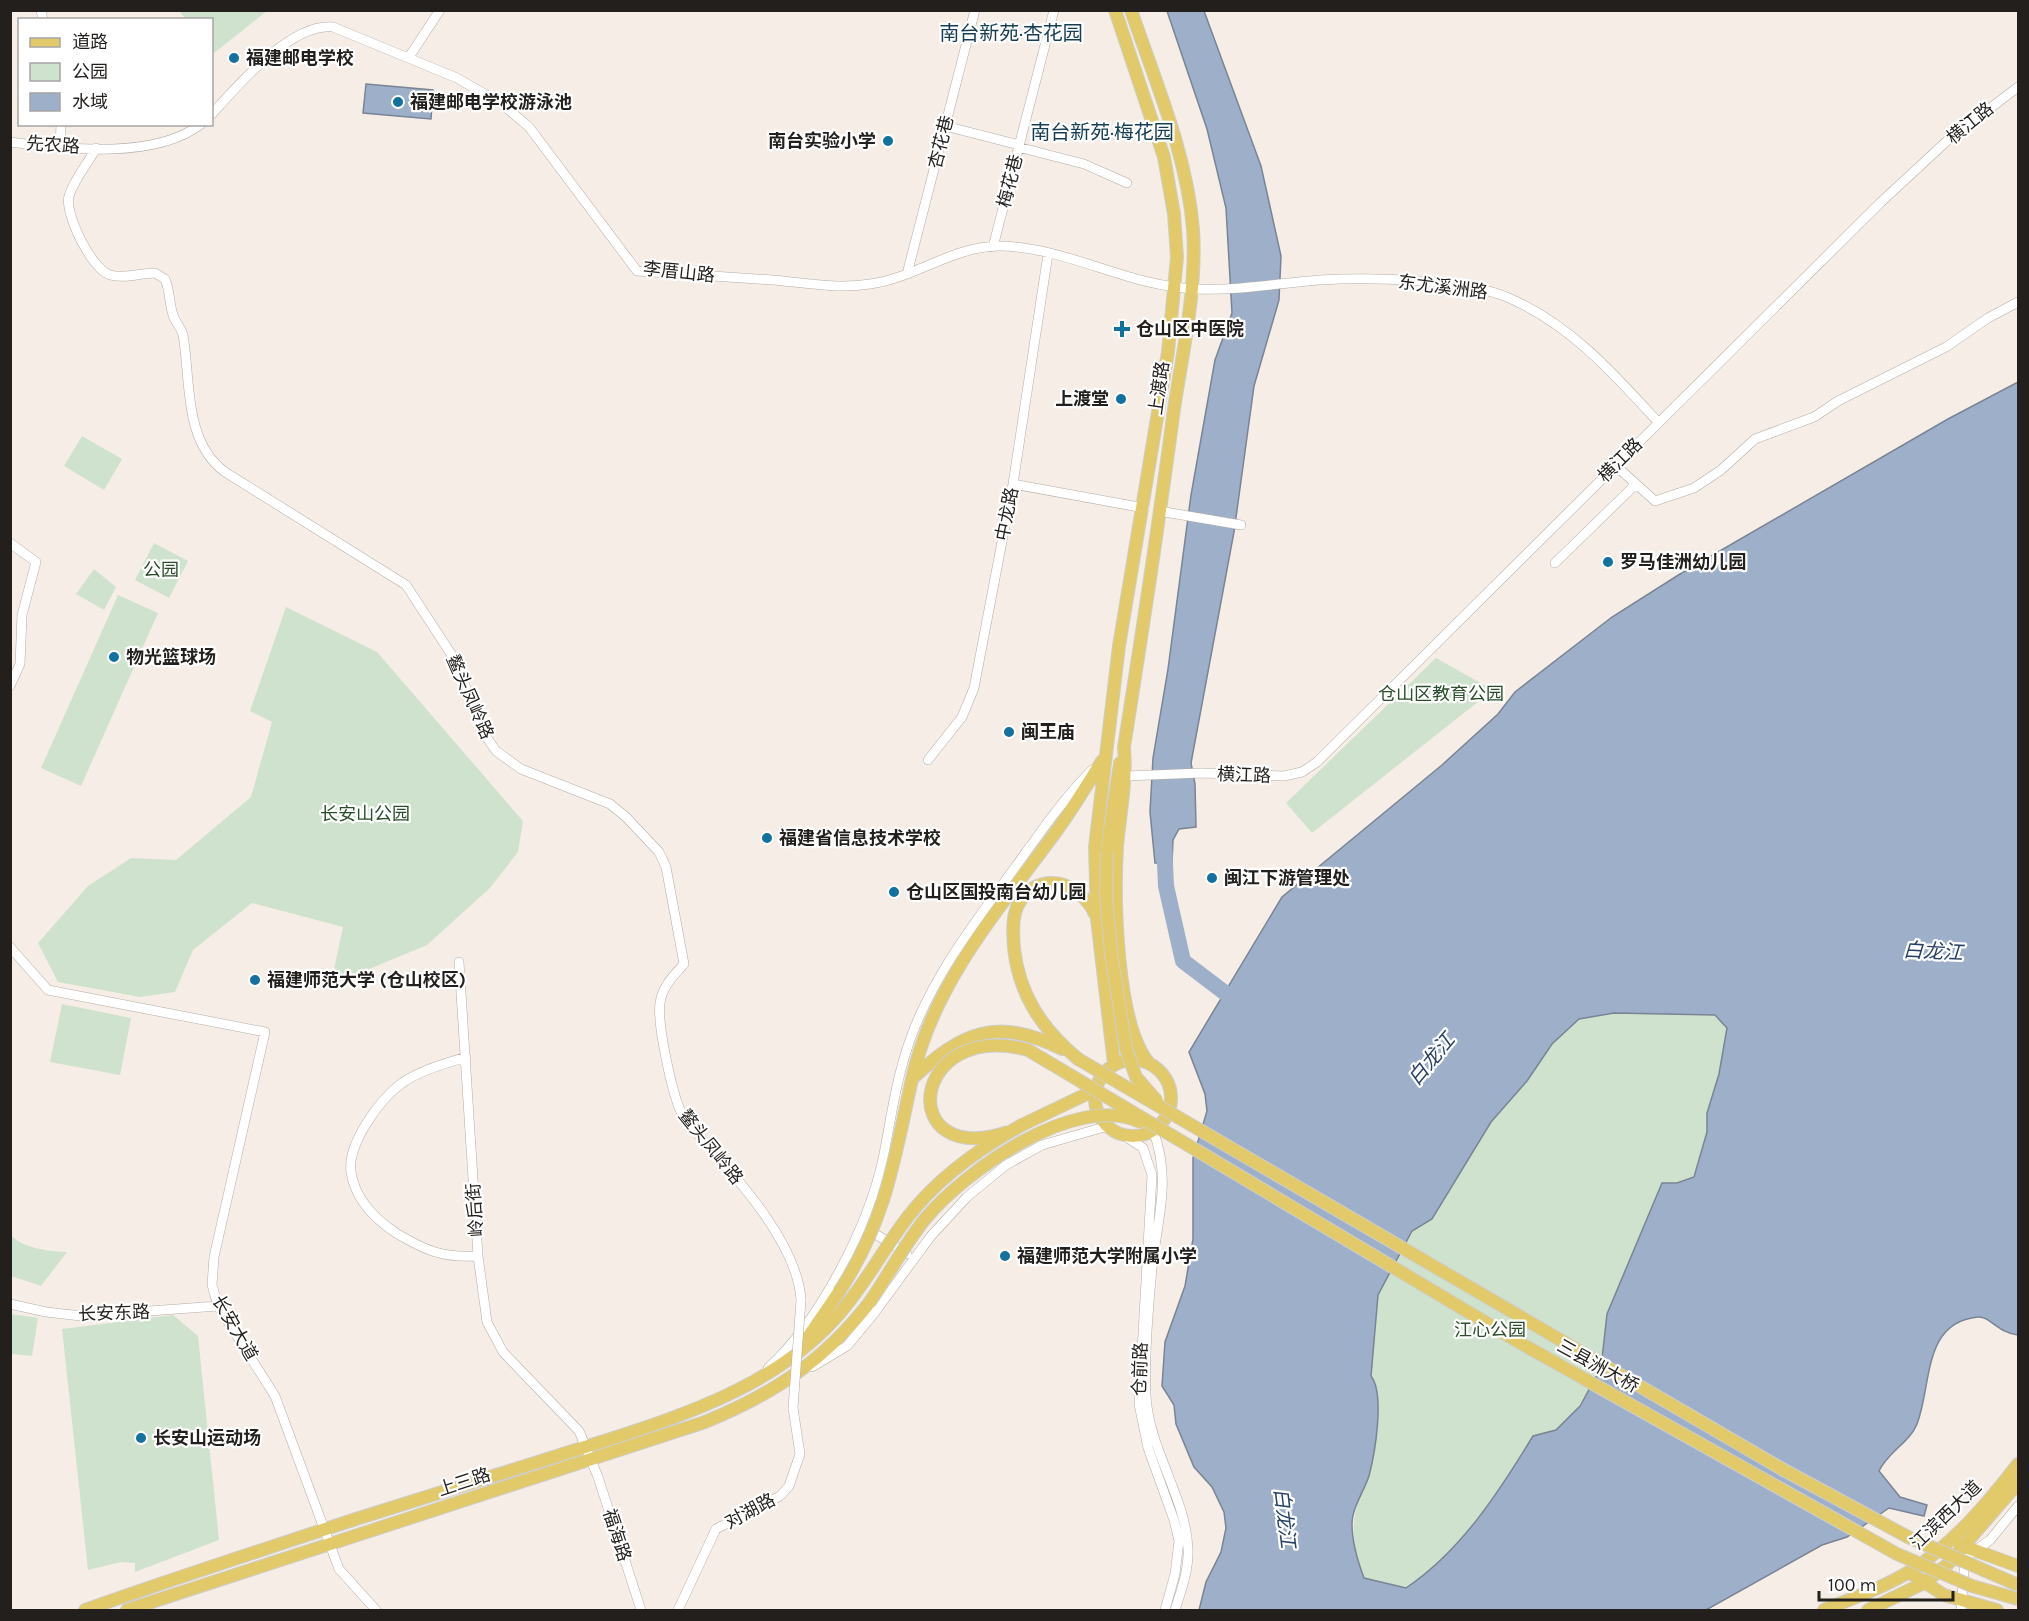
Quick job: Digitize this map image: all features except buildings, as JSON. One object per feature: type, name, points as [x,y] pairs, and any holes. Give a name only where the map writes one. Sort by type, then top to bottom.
[{"type":"main road","name":"上渡路","points":[[1114,1064],[1097,919],[1095,847],[1119,646],[1144,508],[1168,352],[1175,288],[1176,236],[1167,168],[1115,10]]},
{"type":"main road","name":"上渡路","points":[[1131,10],[1182,164],[1193,229],[1191,289],[1124,747],[1132,775],[1117,849],[1122,987],[1131,1033],[1138,1050],[1148,1062]]},
{"type":"main road","points":[[1124,747],[1107,851],[1106,896],[1111,953],[1126,1048],[1136,1077],[1155,1098],[1182,1120]]},
{"type":"main road","points":[[800,1349],[860,1260],[879,1218],[892,1177],[912,1079],[930,1018],[948,983],[1066,817],[1104,757]]},
{"type":"main road","points":[[1078,1059],[1047,1030],[1029,1002],[1018,977],[1013,936],[1014,920],[1018,906],[1027,894],[1041,886],[1054,883],[1077,890],[1086,897],[1097,919]]},
{"type":"main road","points":[[912,1079],[940,1053],[964,1038],[981,1034],[1021,1034],[1060,1048],[1182,1120]]},
{"type":"main road","points":[[1095,1096],[1023,1127],[973,1140],[959,1137],[940,1124],[933,1115],[929,1103],[932,1081],[938,1072],[956,1057],[984,1046],[1000,1045],[1028,1050],[1173,1137]]},
{"type":"main road","points":[[1137,1059],[1148,1062],[1166,1077],[1171,1095],[1169,1112],[1153,1130],[1140,1136],[1122,1134],[1100,1118],[1095,1096],[1099,1080],[1114,1064],[1137,1059]]},
{"type":"main road","points":[[861,1299],[925,1219],[956,1187],[994,1157],[1024,1140],[1060,1124],[1104,1116],[1134,1119],[1173,1137]]},
{"type":"main road","name":"三县洲大桥","points":[[1182,1120],[1782,1469],[1908,1537],[2019,1585]]},
{"type":"main road","points":[[861,1299],[901,1237],[931,1200],[981,1157],[1023,1127]]},
{"type":"main road","points":[[861,1299],[915,1209],[959,1166],[1008,1132]]},
{"type":"main road","name":"三县洲大桥","points":[[1173,1137],[1522,1344],[1897,1554],[1972,1586],[2019,1599]]},
{"type":"main road","name":"上三路","points":[[85,1611],[325,1529],[456,1490],[705,1405],[752,1382],[800,1349],[861,1299]]},
{"type":"main road","name":"上三路","points":[[127,1611],[331,1542],[705,1422],[756,1399],[783,1383],[832,1347],[861,1299]]},
{"type":"main road","name":"江滨西大道","points":[[1824,1611],[1909,1572],[1979,1512],[2019,1464]]},
{"type":"main road","name":"江滨西大道","points":[[1868,1611],[1924,1583],[1969,1552],[2019,1483]]},
{"type":"main road","points":[[1948,1540],[1969,1552],[2019,1566]]},
{"type":"main road","points":[[1909,1572],[1961,1606],[1997,1611]]},
{"type":"street","points":[[409,57],[440,10]]},
{"type":"street","name":"杏花巷","points":[[907,274],[975,10]]},
{"type":"street","name":"梅花巷","points":[[993,247],[1053,10]]},
{"type":"street","name":"李厝山路","points":[[213,113],[250,74],[295,37],[312,28],[338,28],[473,86],[522,120],[637,271],[844,286],[877,283],[907,274],[952,255],[993,247],[1048,254],[1175,288],[1217,290]]},
{"type":"street","name":"横江路","points":[[1132,775],[1201,773],[1293,775],[1317,762],[1658,422],[1948,140],[2019,87]]},
{"type":"street","points":[[60,148],[61,126]]},
{"type":"street","points":[[96,148],[140,147],[181,136],[198,126]]},
{"type":"street","points":[[945,126],[1084,164],[1127,183]]},
{"type":"street","name":"先农路","points":[[10,142],[60,148],[96,148]]},
{"type":"street","name":"鳌头凤岭路","points":[[96,148],[71,192],[69,212],[82,243],[103,272],[125,277],[155,273],[165,279],[173,315],[183,334],[192,412],[199,435],[213,461],[225,472],[406,585],[455,660],[483,732],[496,751],[521,769],[609,804],[626,817],[663,857],[684,964],[666,986],[660,1003],[675,1101],[685,1119],[753,1199],[775,1231],[797,1277],[801,1300]]},
{"type":"street","name":"中龙路","points":[[928,760],[962,717],[973,694],[1013,484],[1048,254]]},
{"type":"street","name":"东尤溪洲路","points":[[1217,290],[1328,280],[1418,282],[1472,287],[1507,297],[1534,311],[1586,347],[1658,422]]},
{"type":"street","points":[[1615,465],[1655,501],[1694,488],[1721,470],[1755,439],[1814,417],[1838,401],[1946,347],[1988,318],[2019,302]]},
{"type":"street","points":[[1013,484],[1144,508]]},
{"type":"street","points":[[1556,563],[1636,484]]},
{"type":"street","points":[[1159,512],[1241,525]]},
{"type":"street","points":[[10,543],[36,562],[22,615],[21,664],[10,686]]},
{"type":"street","points":[[752,1382],[786,1351],[805,1324],[836,1276],[861,1225],[882,1161],[895,1086],[924,1005],[944,967],[1064,799],[1104,757]]},
{"type":"street","name":"长安大道","points":[[10,947],[48,990],[265,1032],[212,1266],[212,1285],[218,1306],[275,1396],[342,1574],[376,1611]]},
{"type":"street","name":"岭后街","points":[[459,962],[478,1256],[484,1307],[492,1335],[503,1352],[575,1424],[586,1446]]},
{"type":"street","points":[[466,1057],[428,1069],[402,1083],[380,1104],[359,1135],[351,1171],[361,1201],[387,1227],[418,1246],[451,1257],[478,1256]]},
{"type":"street","points":[[783,1383],[847,1346],[914,1258],[967,1197],[1006,1165],[1042,1145],[1108,1126]]},
{"type":"street","name":"仓前路","points":[[1153,1130],[1161,1150],[1164,1174],[1152,1269],[1146,1399],[1154,1440],[1183,1517],[1187,1537],[1187,1565],[1174,1611]]},
{"type":"street","name":"仓前路","points":[[1122,1134],[1143,1149],[1152,1175],[1139,1404],[1148,1448],[1174,1520],[1179,1541],[1175,1574],[1165,1611]]},
{"type":"street","points":[[861,1225],[914,1258]]},
{"type":"street","name":"对湖路","points":[[678,1610],[716,1529],[780,1496],[789,1486],[800,1454],[793,1408],[801,1300]]},
{"type":"street","name":"长安东路","points":[[10,1304],[62,1315],[98,1316],[218,1306]]},
{"type":"street","name":"福海路","points":[[586,1446],[641,1611]]},
{"type":"street","points":[[1961,1606],[1969,1552],[1998,1533],[2019,1506]]},
{"type":"green space","points":[[179,11],[267,11],[214,53],[213,18],[185,18]]},
{"type":"green space","points":[[82,436],[122,459],[104,490],[64,466]]},
{"type":"green space","name":"公园","points":[[154,543],[188,561],[169,598],[135,580]]},
{"type":"green space","points":[[94,569],[116,587],[104,610],[76,594]]},
{"type":"green space","name":"物光篮球场","points":[[118,595],[158,613],[81,786],[41,768]]},
{"type":"green space","name":"长安山公园","points":[[286,607],[377,652],[523,821],[518,852],[490,888],[427,945],[338,982],[334,969],[343,927],[252,903],[193,950],[175,992],[140,997],[58,982],[38,943],[88,886],[131,858],[176,860],[251,797],[272,722],[250,711]]},
{"type":"green space","name":"仓山区教育公园","points":[[1436,658],[1493,690],[1312,833],[1286,803]]},
{"type":"green space","points":[[62,1004],[131,1018],[120,1075],[50,1062]]},
{"type":"green space","name":"江心公园","points":[[1614,1013],[1714,1015],[1728,1028],[1719,1074],[1707,1113],[1707,1132],[1694,1177],[1677,1183],[1607,1355],[1572,1416],[1556,1431],[1533,1436],[1507,1478],[1477,1519],[1426,1573],[1406,1588],[1364,1578],[1356,1551],[1354,1524],[1378,1295],[1412,1231],[1432,1219],[1491,1122],[1526,1081],[1552,1044],[1578,1019]]},
{"type":"green space","points":[[11,1235],[29,1246],[67,1252],[41,1286],[11,1276]]},
{"type":"green space","points":[[11,1314],[38,1318],[32,1356],[11,1354]]},
{"type":"green space","name":"长安山运动场","points":[[173,1315],[198,1336],[219,1540],[135,1572],[135,1563],[121,1562],[88,1570],[62,1329]]},
{"type":"water","points":[[1167,11],[1204,11],[1261,166],[1281,256],[1279,300],[1254,386],[1234,532],[1191,763],[1195,784],[1196,827],[1179,829],[1173,840],[1172,863],[1155,863],[1150,812],[1153,758],[1168,669],[1191,495],[1215,360],[1232,313],[1226,208],[1207,129]]},
{"type":"water","name":"福建邮电学校游泳池","points":[[366,84],[433,90],[431,119],[363,113]]},
{"type":"water","name":"白龙江","points":[[2018,382],[2018,1335],[2011,1334],[1987,1319],[1978,1317],[1960,1321],[1947,1330],[1938,1343],[1932,1358],[1917,1424],[1879,1471],[1900,1497],[1927,1505],[1924,1516],[1889,1508],[1847,1537],[1822,1545],[1706,1610],[1199,1610],[1206,1582],[1221,1552],[1226,1528],[1224,1512],[1212,1487],[1194,1467],[1176,1424],[1174,1405],[1162,1386],[1165,1342],[1185,1286],[1193,1239],[1193,1158],[1207,1111],[1205,1094],[1189,1052],[1282,897],[1442,765],[1498,714],[1515,692],[1612,617],[1680,574],[1948,419]],"holes":[[[1614,1013],[1715,1015],[1727,1028],[1719,1074],[1707,1113],[1707,1132],[1694,1177],[1677,1183],[1662,1183],[1607,1314],[1601,1368],[1580,1406],[1556,1430],[1533,1436],[1507,1478],[1477,1519],[1444,1557],[1426,1573],[1406,1588],[1364,1578],[1356,1551],[1352,1524],[1356,1506],[1369,1476],[1378,1424],[1377,1396],[1371,1376],[1378,1295],[1412,1231],[1432,1219],[1491,1122],[1527,1081],[1552,1044],[1579,1019]]]},
{"type":"waterway","points":[[1164,840],[1166,886],[1183,961],[1241,1005]]},
{"type":"place","name":"福建邮电学校","points":[[234,58]]},
{"type":"place","name":"福建邮电学校游泳池","points":[[398,102]]},
{"type":"place","name":"南台实验小学","points":[[888,141]]},
{"type":"place","name":"仓山区中医院","points":[[1122,329]]},
{"type":"place","name":"上渡堂","points":[[1121,399]]},
{"type":"place","name":"罗马佳洲幼儿园","points":[[1608,562]]},
{"type":"place","name":"物光篮球场","points":[[114,657]]},
{"type":"place","name":"闽王庙","points":[[1009,732]]},
{"type":"place","name":"福建省信息技术学校","points":[[767,838]]},
{"type":"place","name":"闽江下游管理处","points":[[1212,878]]},
{"type":"place","name":"仓山区国投南台幼儿园","points":[[894,892]]},
{"type":"place","name":"福建师范大学 (仓山校区)","points":[[255,980]]},
{"type":"place","name":"福建师范大学附属小学","points":[[1005,1256]]},
{"type":"place","name":"长安山运动场","points":[[141,1438]]},
{"type":"district","name":"南台新苑·杏花园","points":[[1011,33]]},
{"type":"district","name":"南台新苑·梅花园","points":[[1102,132]]}]
